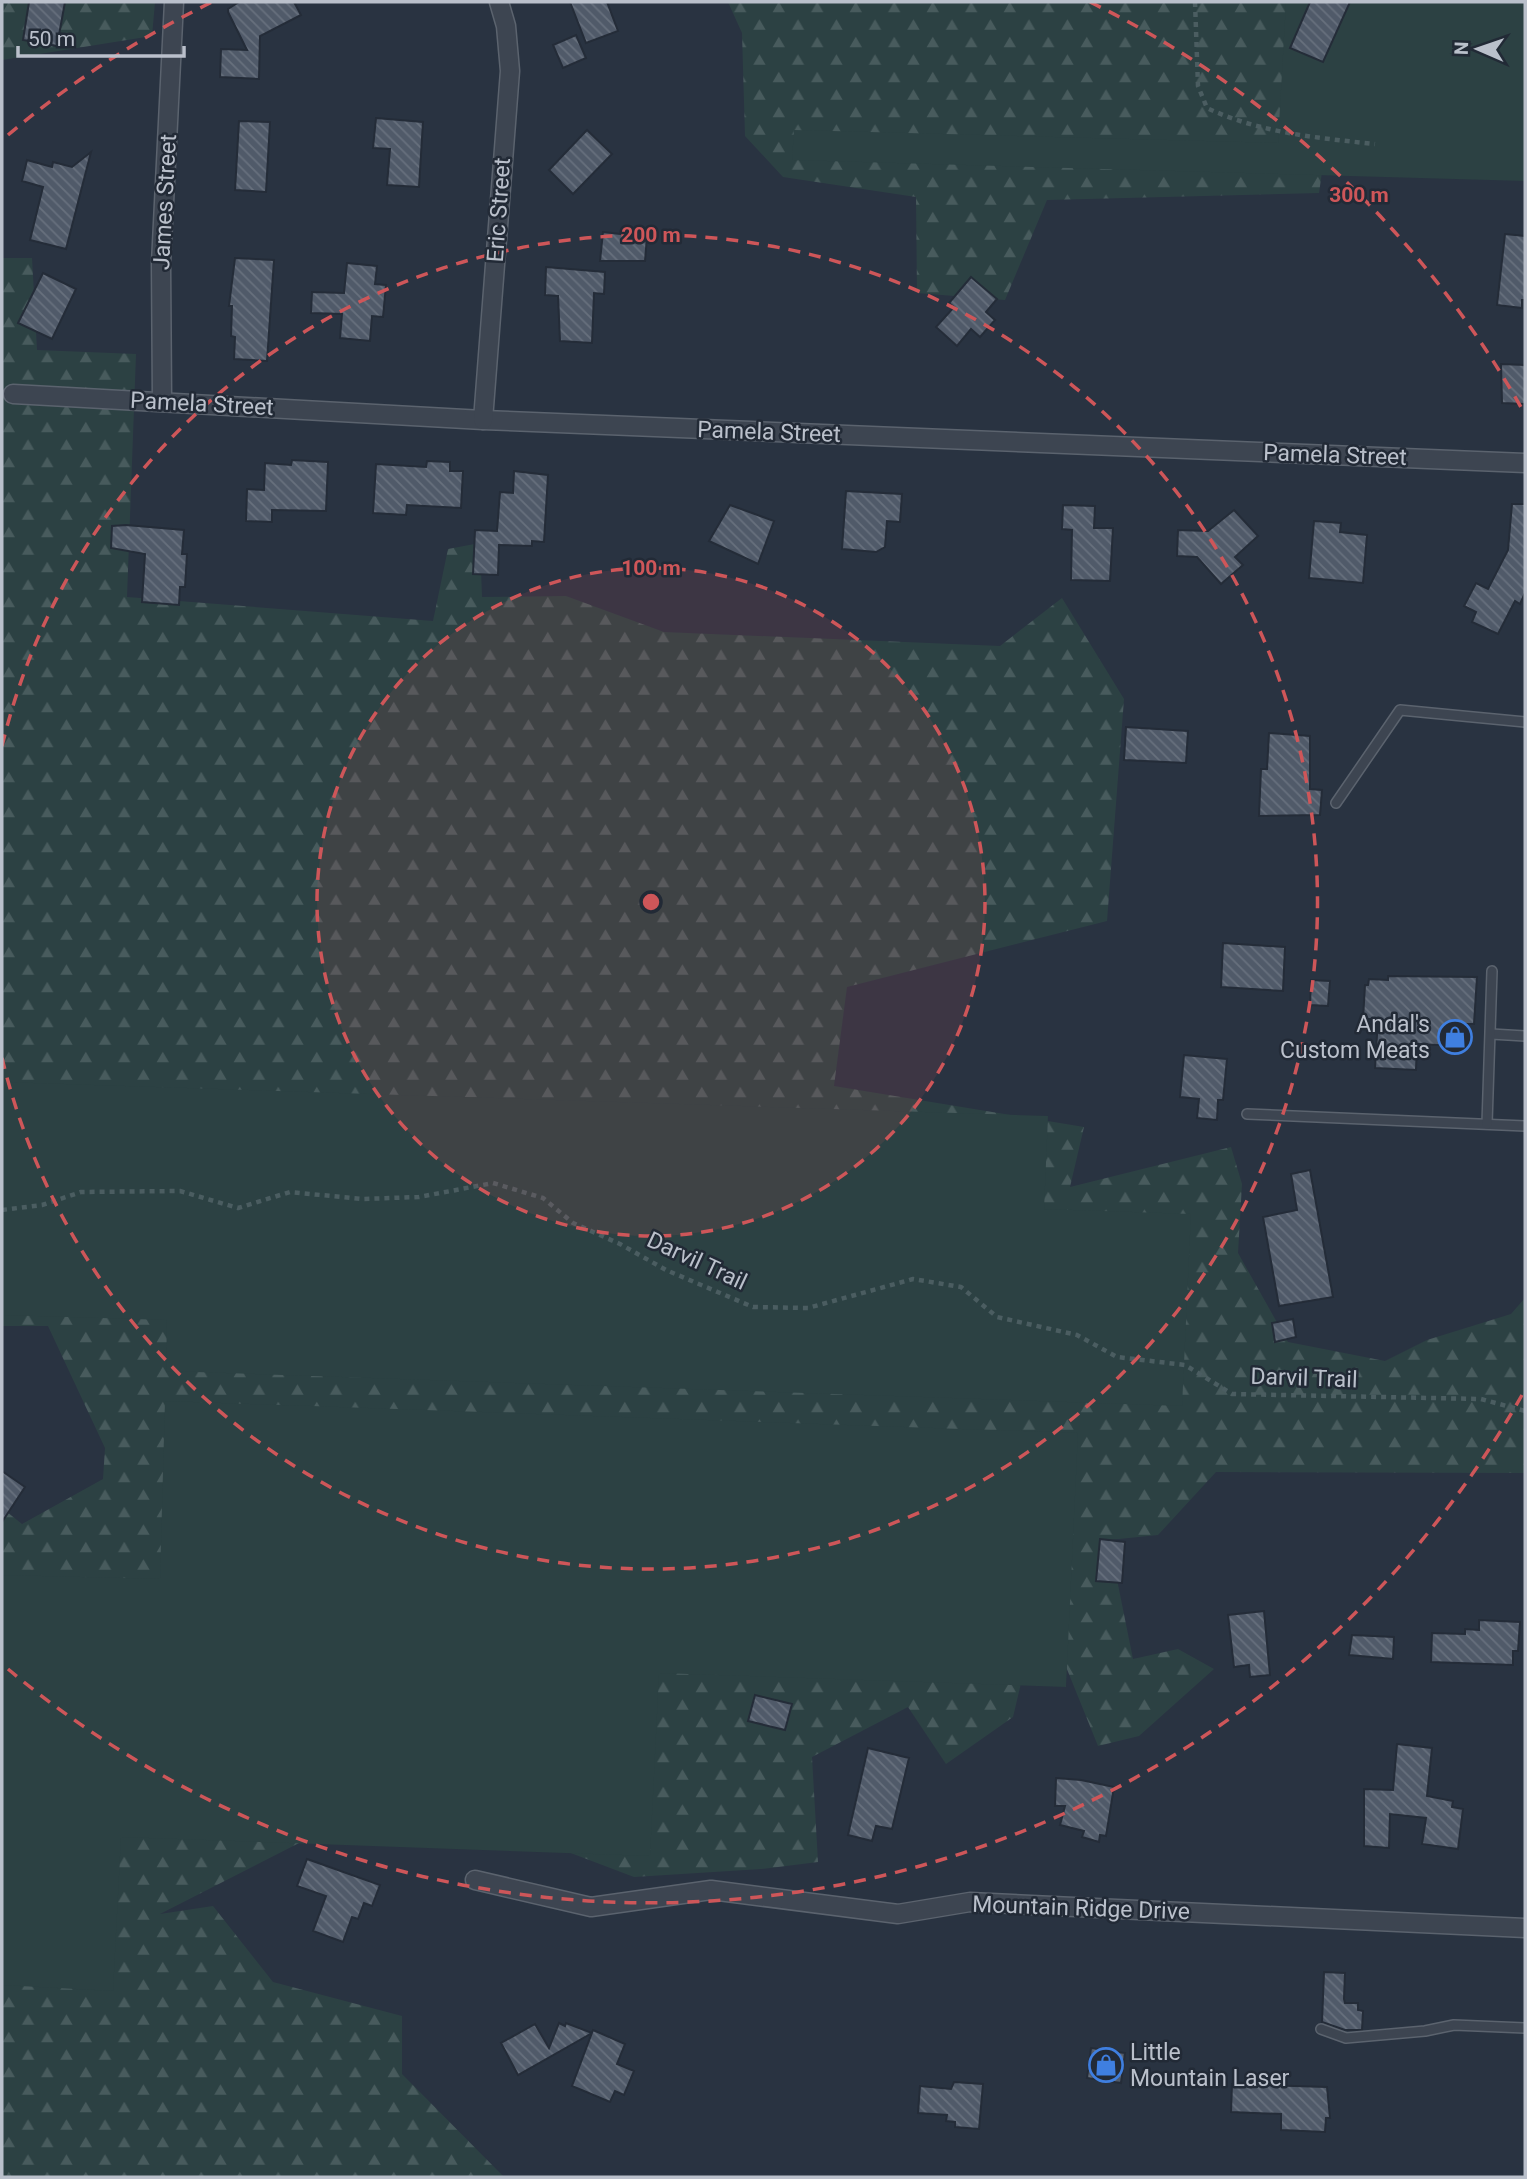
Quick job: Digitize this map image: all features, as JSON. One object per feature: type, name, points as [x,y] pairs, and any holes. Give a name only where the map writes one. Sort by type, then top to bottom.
[{"type":"street","name":"James Street","points":[[162,401],[161,263],[174,2]]},
{"type":"street","name":"Eric Street","points":[[483,420],[510,71],[506,26],[499,2]]},
{"type":"street","name":"Pamela Street","points":[[13,394],[483,420],[1525,463]]},
{"type":"street","name":"Mountain Ridge Drive","points":[[475,1880],[591,1907],[711,1890],[898,1914],[970,1902],[1525,1928]]},
{"type":"lane","points":[[1336,803],[1400,710],[1525,722]]},
{"type":"lane","points":[[1488,1125],[1492,971]]},
{"type":"lane","points":[[1491,1034],[1525,1036]]},
{"type":"lane","points":[[1247,1114],[1525,1126]]},
{"type":"lane","points":[[1321,2029],[1346,2038],[1425,2031],[1454,2025],[1525,2028]]},
{"type":"path","points":[[1195,2],[1198,86],[1208,108],[1233,120],[1298,136],[1376,144]]},
{"type":"path","name":"Darvil Trail","points":[[2,1210],[28,1208],[81,1192],[180,1191],[238,1208],[290,1192],[362,1199],[419,1198],[493,1183],[543,1198],[573,1223],[620,1244],[667,1270],[753,1307],[808,1308],[913,1279],[961,1287],[997,1317],[1077,1335],[1117,1357],[1185,1365],[1232,1394],[1480,1399],[1525,1411]]},
{"type":"green space","points":[[2,2],[155,2],[152,36],[2,60]]},
{"type":"green space","points":[[728,2],[1303,2],[1324,158],[1319,193],[1047,200],[1005,300],[917,293],[916,197],[783,177],[745,136],[742,33]]},
{"type":"green space","points":[[1286,2],[1525,2],[1525,181],[792,160],[794,130],[1278,143]]},
{"type":"green space","points":[[2,258],[32,258],[37,350],[136,354],[127,597],[433,621],[448,549],[480,543],[482,597],[566,596],[664,632],[1000,646],[1062,598],[1124,699],[1107,921],[847,987],[834,1086],[1084,1127],[1070,1187],[1231,1147],[1242,1184],[1238,1253],[1288,1342],[1385,1361],[1427,1340],[1511,1314],[1525,1298],[1525,1473],[1216,1472],[1158,1535],[1109,1540],[1133,1659],[1178,1649],[1214,1669],[1139,1736],[1098,1746],[1056,1642],[1027,1658],[1013,1717],[946,1764],[908,1707],[812,1757],[818,1862],[761,1869],[634,1877],[539,1841],[301,1842],[160,1914],[213,1906],[273,1982],[402,2016],[402,2074],[504,2177],[2,2177],[2,1508],[22,1524],[103,1479],[105,1448],[48,1326],[2,1326]]},
{"type":"green space","points":[[2,1082],[1048,1116],[1044,1209],[1191,1214],[1182,1406],[166,1371],[167,1320],[2,1315]]},
{"type":"green space","points":[[165,1401],[1078,1433],[1066,1687],[659,1673],[650,1856],[121,1837],[113,1991],[2,1985],[2,1575],[160,1579]]},
{"type":"building","points":[[29,2],[65,2],[57,46],[23,40]]},
{"type":"building","points":[[239,2],[294,2],[301,15],[260,36],[259,79],[220,77],[221,49],[247,50],[228,12],[228,9]]},
{"type":"building","points":[[570,2],[607,2],[618,31],[586,43]]},
{"type":"building","points":[[1310,2],[1350,2],[1323,62],[1290,48]]},
{"type":"building","points":[[576,35],[586,58],[563,68],[553,45]]},
{"type":"building","points":[[376,118],[423,122],[419,187],[387,185],[390,149],[373,148]]},
{"type":"building","points":[[239,121],[270,122],[266,192],[235,190]]},
{"type":"building","points":[[587,130],[612,154],[573,194],[549,170]]},
{"type":"building","points":[[91,152],[66,249],[30,240],[43,187],[22,181],[27,160],[52,167],[53,162],[72,167]]},
{"type":"building","points":[[603,232],[647,237],[645,261],[600,261]]},
{"type":"building","points":[[1505,234],[1525,236],[1525,300],[1522,300],[1522,308],[1497,305]]},
{"type":"building","points":[[235,258],[274,260],[267,361],[234,359],[235,337],[231,336],[232,306],[229,306]]},
{"type":"building","points":[[347,263],[377,266],[375,284],[386,285],[383,317],[372,316],[370,341],[340,338],[342,314],[311,313],[312,292],[344,293]]},
{"type":"building","points":[[546,267],[605,272],[604,294],[594,293],[592,343],[560,341],[558,296],[545,295]]},
{"type":"building","points":[[43,273],[76,289],[52,339],[18,323]]},
{"type":"building","points":[[971,277],[997,299],[986,312],[995,320],[980,337],[971,329],[957,346],[936,327],[954,307],[949,303]]},
{"type":"building","points":[[1501,364],[1525,365],[1525,404],[1502,403]]},
{"type":"building","points":[[292,460],[328,462],[326,511],[272,510],[272,522],[246,521],[247,489],[264,490],[265,463],[291,465]]},
{"type":"building","points":[[427,461],[450,462],[450,471],[463,471],[461,508],[407,505],[406,515],[373,513],[376,464],[426,467]]},
{"type":"building","points":[[514,471],[548,475],[544,542],[532,541],[532,546],[499,545],[498,575],[473,574],[475,530],[497,531],[500,492],[513,493]]},
{"type":"building","points":[[846,491],[902,494],[900,522],[887,521],[885,547],[876,552],[842,549]]},
{"type":"building","points":[[1512,504],[1525,504],[1525,593],[1520,604],[1515,601],[1498,634],[1472,622],[1476,612],[1464,606],[1476,583],[1488,589],[1508,550]]},
{"type":"building","points":[[730,505],[774,521],[758,564],[709,541]]},
{"type":"building","points":[[1063,505],[1095,506],[1094,528],[1113,528],[1110,581],[1071,580],[1072,530],[1062,529]]},
{"type":"building","points":[[1234,510],[1258,536],[1235,557],[1243,565],[1221,584],[1197,557],[1177,556],[1178,530],[1208,531]]},
{"type":"building","points":[[1314,521],[1341,523],[1340,532],[1367,535],[1363,583],[1309,578]]},
{"type":"building","points":[[112,526],[184,530],[182,554],[187,554],[185,587],[180,587],[179,605],[142,602],[145,554],[111,548]]},
{"type":"building","points":[[1126,727],[1188,731],[1186,763],[1124,760]]},
{"type":"building","points":[[1269,733],[1310,736],[1310,789],[1322,790],[1320,815],[1259,816],[1261,769],[1267,769]]},
{"type":"building","points":[[1223,943],[1285,947],[1283,991],[1221,987]]},
{"type":"building","points":[[1388,976],[1477,977],[1474,1024],[1459,1024],[1458,1046],[1417,1044],[1416,1070],[1375,1068],[1378,1019],[1363,1019],[1365,985],[1368,985],[1369,979],[1388,980]]},
{"type":"building","points":[[1311,980],[1330,981],[1328,1006],[1310,1005]]},
{"type":"building","points":[[1184,1055],[1227,1059],[1223,1100],[1218,1100],[1217,1120],[1197,1118],[1199,1099],[1180,1097]]},
{"type":"building","points":[[1310,1170],[1333,1297],[1279,1306],[1263,1217],[1297,1210],[1291,1174]]},
{"type":"building","points":[[1293,1319],[1296,1337],[1275,1342],[1272,1323]]},
{"type":"building","points":[[2,1471],[25,1487],[2,1522]]},
{"type":"building","points":[[1100,1539],[1125,1542],[1122,1583],[1096,1581]]},
{"type":"building","points":[[1264,1611],[1270,1675],[1250,1677],[1249,1665],[1234,1667],[1228,1615]]},
{"type":"building","points":[[1479,1620],[1520,1622],[1518,1651],[1513,1651],[1513,1665],[1431,1662],[1432,1633],[1465,1634],[1465,1629],[1479,1630]]},
{"type":"building","points":[[1352,1635],[1394,1637],[1393,1659],[1349,1655]]},
{"type":"building","points":[[755,1695],[792,1704],[785,1730],[748,1721]]},
{"type":"building","points":[[1397,1744],[1432,1748],[1427,1796],[1453,1801],[1452,1807],[1463,1809],[1458,1849],[1422,1844],[1426,1818],[1390,1814],[1389,1848],[1364,1846],[1364,1789],[1393,1790]]},
{"type":"building","points":[[868,1748],[909,1758],[892,1829],[876,1826],[872,1841],[848,1835]]},
{"type":"building","points":[[1056,1778],[1114,1787],[1106,1836],[1100,1835],[1099,1842],[1082,1837],[1084,1831],[1060,1825],[1065,1806],[1055,1806]]},
{"type":"building","points":[[307,1859],[380,1885],[372,1906],[364,1903],[358,1919],[352,1917],[343,1942],[313,1931],[326,1896],[297,1886]]},
{"type":"building","points":[[1324,1972],[1345,1973],[1345,2003],[1358,2003],[1358,2010],[1363,2011],[1362,2030],[1345,2030],[1322,2022]]},
{"type":"building","points":[[559,2023],[592,2033],[518,2075],[501,2043],[535,2024],[549,2048]]},
{"type":"building","points":[[593,2030],[625,2044],[617,2064],[634,2071],[624,2095],[615,2091],[610,2102],[572,2086]]},
{"type":"building","name":"Little Mountain Laser","points":[[1091,2048],[1125,2053],[1121,2083],[1087,2078]]},
{"type":"building","points":[[954,2082],[983,2084],[979,2129],[955,2127],[955,2122],[946,2121],[947,2115],[918,2113],[920,2086],[951,2089]]},
{"type":"building","points":[[1232,2084],[1327,2087],[1330,2118],[1326,2118],[1325,2132],[1281,2130],[1281,2114],[1231,2112]]},
{"type":"place","name":"Andal's Custom Meats","points":[[1455,1037]]},
{"type":"place","name":"Little Mountain Laser","points":[[1106,2065]]}]
